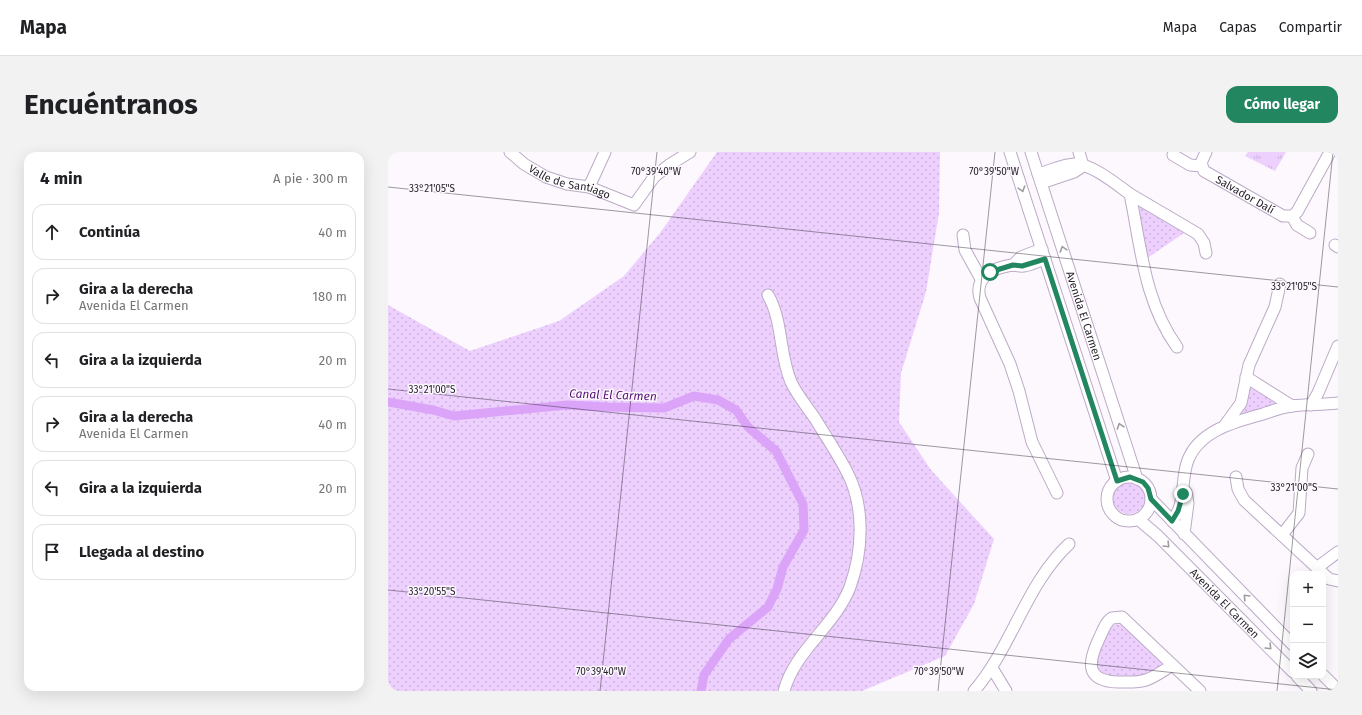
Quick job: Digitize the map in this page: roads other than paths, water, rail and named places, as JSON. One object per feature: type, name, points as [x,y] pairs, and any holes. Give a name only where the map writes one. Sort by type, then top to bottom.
[{"type":"street","points":[[589,187],[605,152]]},
{"type":"street","name":"Valle de Santiago","points":[[513,153],[524,164],[546,177],[567,184],[589,187],[634,205],[654,177],[669,165],[690,152]]},
{"type":"street","name":"Avenida El Carmen","points":[[1010,152],[1117,481]]},
{"type":"street","name":"Avenida El Carmen","points":[[1031,152],[1137,479]]},
{"type":"street","points":[[1079,152],[1083,166]]},
{"type":"street","points":[[1201,166],[1201,161],[1206,152]]},
{"type":"street","points":[[1310,233],[1297,225],[1292,216],[1297,212],[1330,152]]},
{"type":"street","name":"Salvador Dalí","points":[[1173,155],[1190,166],[1201,166],[1207,172],[1283,216],[1292,216]]},
{"type":"street","points":[[1040,179],[1067,165],[1083,166],[1101,174],[1130,194],[1198,234],[1204,243],[1206,253]]},
{"type":"street","points":[[1130,194],[1143,270],[1163,323],[1177,347]]},
{"type":"street","points":[[963,236],[965,250],[981,279]]},
{"type":"street","points":[[1044,254],[1020,257],[1013,265],[997,269],[981,279],[978,289],[980,298],[1010,364],[1032,442],[1057,493]]},
{"type":"street","points":[[1223,427],[1234,415],[1241,403],[1249,366],[1275,307],[1280,284]]},
{"type":"street","points":[[768,295],[773,304],[779,330],[782,354],[792,382],[848,472],[856,496],[860,522],[857,561],[849,588],[836,613],[795,665],[784,691]]},
{"type":"street","points":[[1311,405],[1318,393],[1338,346]]},
{"type":"street","points":[[1246,377],[1292,406]]},
{"type":"street","points":[[1172,521],[1178,511],[1184,485],[1186,465],[1193,450],[1206,436],[1223,427],[1292,406],[1338,403]]},
{"type":"street","points":[[1282,535],[1299,513],[1302,468],[1308,454]]},
{"type":"street","points":[[1126,477],[1137,479],[1146,485],[1151,499],[1146,512],[1138,519],[1130,521],[1122,520],[1110,510],[1107,502],[1108,494],[1111,486],[1117,481],[1126,477]]},
{"type":"street","points":[[1236,477],[1238,489],[1244,500],[1330,579],[1338,581]]},
{"type":"street","points":[[1184,485],[1188,503],[1184,534]]},
{"type":"street","name":"Avenida El Carmen","points":[[1151,499],[1291,643]]},
{"type":"street","name":"Avenida El Carmen","points":[[1138,519],[1158,536],[1290,669]]},
{"type":"street","points":[[974,691],[992,668],[1030,597],[1057,557],[1069,544]]},
{"type":"street","points":[[1318,567],[1338,552]]},
{"type":"street","points":[[1173,665],[1146,680],[1131,682],[1110,681],[1100,678],[1094,674],[1091,666],[1094,651],[1107,623],[1112,618],[1119,616],[1127,620],[1200,691]]},
{"type":"street","points":[[992,668],[1006,691]]},
{"type":"street","points":[[1326,678],[1335,688]]},
{"type":"street","points":[[1300,679],[1311,691]]},
{"type":"waterway","name":"Canal El Carmen","points":[[388,402],[433,410],[454,416],[567,405],[664,408],[694,396],[718,400],[736,410],[748,427],[776,451],[803,504],[804,530],[783,567],[777,589],[768,607],[729,639],[704,675],[701,691]]}]
